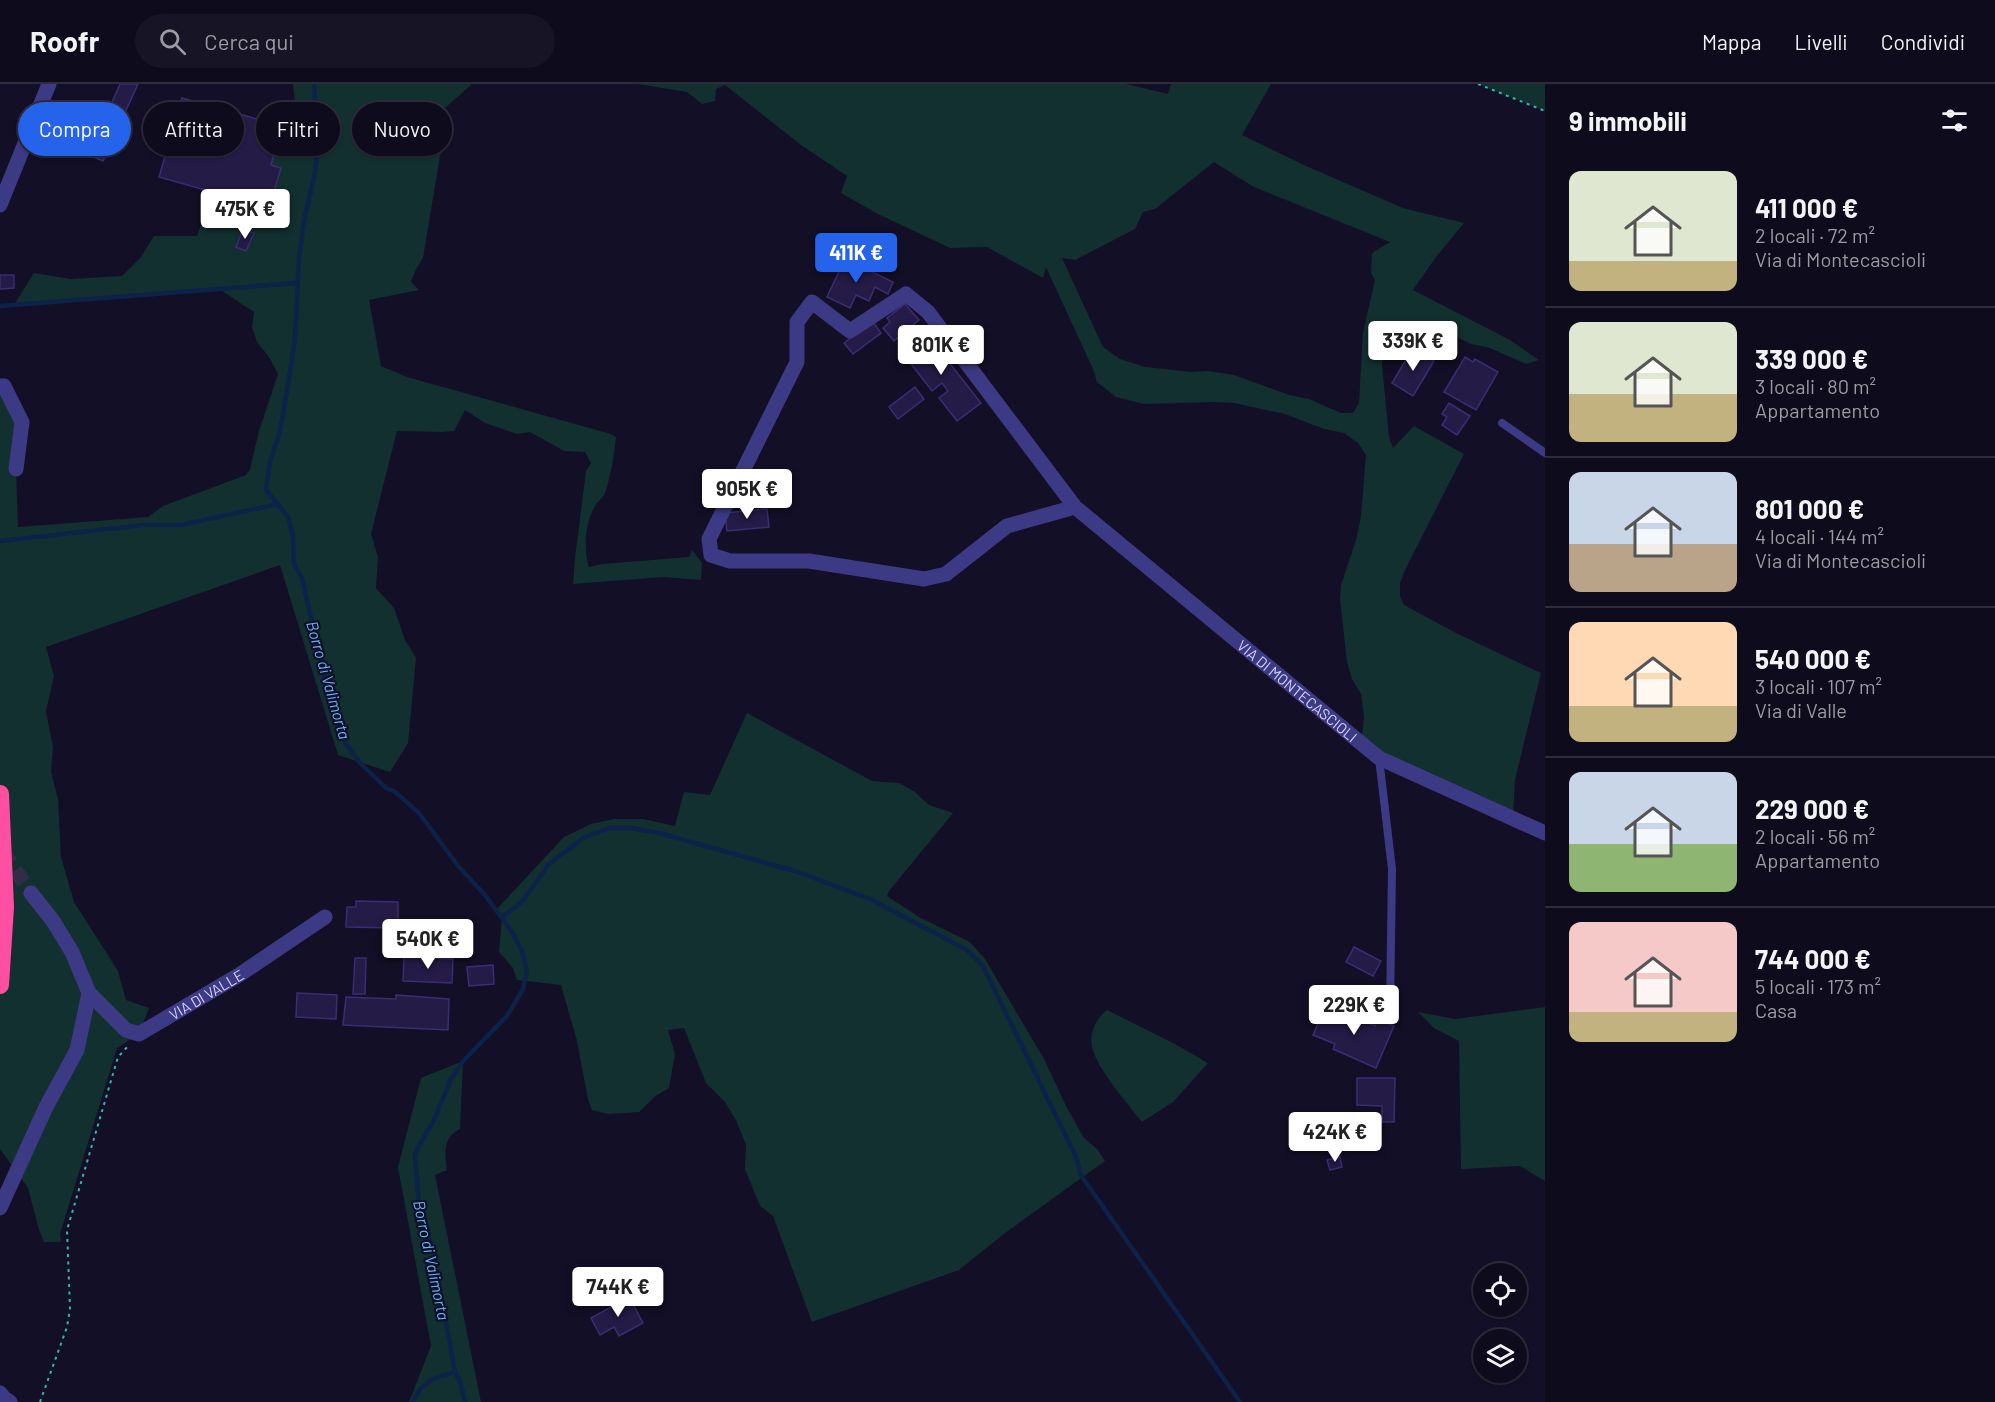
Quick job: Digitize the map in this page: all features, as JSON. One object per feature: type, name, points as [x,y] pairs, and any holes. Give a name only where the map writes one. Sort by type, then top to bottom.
[{"type":"highway","points":[[0,794],[5,908],[0,985]]},
{"type":"street","points":[[0,205],[49,84]]},
{"type":"street","name":"VIA DI MONTECASCIOLI","points":[[1075,507],[1007,526],[946,574],[924,579],[808,561],[730,561],[711,555],[709,539],[797,362],[797,322],[812,302],[850,331],[906,294],[928,312],[1075,507],[1379,758],[1545,833]]},
{"type":"street","points":[[0,386],[4,386],[22,422],[16,469]]},
{"type":"street","points":[[31,893],[53,921],[72,952],[89,993],[126,1030],[139,1034]]},
{"type":"street","name":"VIA DI VALLE","points":[[139,1034],[239,975],[325,917]]},
{"type":"street","points":[[0,1208],[46,1107],[77,1050],[89,993]]},
{"type":"street","points":[[0,1393],[10,1402]]},
{"type":"lane","points":[[1502,423],[1545,453]]},
{"type":"lane","points":[[1379,758],[1392,869],[1390,1008]]},
{"type":"path","points":[[1478,84],[1545,111]]},
{"type":"path","points":[[40,1402],[67,1327],[70,1309],[67,1230],[118,1057],[139,1034]]},
{"type":"green space","points":[[293,84],[472,84],[452,102],[352,102],[352,156],[440,156],[423,258],[411,282],[419,290],[369,300],[381,366],[407,377],[616,437],[605,493],[593,510],[588,526],[586,543],[589,567],[689,557],[692,550],[702,563],[701,580],[663,577],[573,584],[586,471],[591,463],[585,452],[564,451],[530,432],[517,434],[485,423],[465,410],[454,431],[397,431],[371,534],[378,557],[376,588],[394,608],[405,640],[416,658],[408,743],[390,772],[338,755],[280,565],[46,647],[54,676],[46,711],[53,747],[51,772],[58,799],[61,857],[74,902],[118,971],[126,1000],[149,1008],[139,1034],[117,1048],[60,1234],[61,1242],[44,1242],[28,1188],[0,1149],[0,386],[22,422],[16,469],[18,527],[148,517],[163,506],[246,475],[250,469],[259,431],[278,374],[269,357],[257,342],[252,327],[254,312],[219,289],[14,305],[34,273],[71,279],[122,276],[141,257],[154,236],[197,236],[212,192],[269,208],[280,169],[271,165],[274,156],[340,156],[340,102],[295,102]]},
{"type":"green space","points":[[638,84],[1126,84],[1168,94],[1171,84],[1271,84],[1242,135],[1306,166],[1403,208],[1464,223],[1413,290],[1510,340],[1539,360],[1526,364],[1452,335],[1405,329],[1384,331],[1382,365],[1389,437],[1393,448],[1414,426],[1464,454],[1404,572],[1400,584],[1400,596],[1404,605],[1456,633],[1541,673],[1515,780],[1513,818],[1379,758],[1362,736],[1364,717],[1361,694],[1352,679],[1347,662],[1340,599],[1341,585],[1356,540],[1361,516],[1366,455],[1358,443],[1344,433],[1324,429],[1285,414],[1234,403],[1144,404],[1116,397],[1097,382],[1046,267],[1043,278],[987,247],[950,248],[876,213],[841,193],[847,176],[801,145],[725,85],[716,89],[715,101],[702,104],[687,92]],"holes":[[[1214,162],[1254,187],[1390,242],[1372,253],[1371,273],[1375,280],[1363,333],[1359,403],[1353,413],[1341,413],[1309,399],[1289,395],[1234,375],[1145,367],[1120,359],[1103,347],[1062,258],[1075,260],[1135,229],[1143,212],[1155,209]]]},
{"type":"green space","points":[[1478,84],[1545,84],[1545,111]]},
{"type":"green space","points":[[747,713],[872,781],[899,783],[915,792],[929,805],[953,813],[887,896],[919,917],[970,942],[985,959],[1044,1059],[1084,1138],[1098,1150],[1105,1161],[1005,1233],[959,1270],[812,1322],[773,1216],[760,1206],[745,1169],[746,1145],[736,1120],[725,1102],[706,1083],[684,1028],[668,1030],[675,1054],[669,1088],[654,1097],[639,1112],[608,1114],[592,1110],[577,1041],[561,985],[517,980],[513,968],[499,952],[502,917],[496,910],[564,837],[591,824],[614,819],[643,819],[675,826],[684,792],[710,795]]},
{"type":"green space","points":[[1545,1007],[1545,1181],[1520,1166],[1461,1169],[1459,1041],[1434,1028],[1418,1012],[1455,1019]]},
{"type":"green space","points":[[1107,1010],[1208,1063],[1173,1102],[1142,1122],[1106,1076],[1092,1047],[1094,1026]]},
{"type":"green space","points":[[463,1061],[460,1129],[447,1141],[445,1152],[447,1170],[435,1175],[481,1402],[409,1402],[431,1346],[398,1167],[421,1078]]},
{"type":"building","points":[[120,84],[138,84],[130,102],[112,102]]},
{"type":"building","points":[[182,98],[196,102],[181,102]]},
{"type":"building","points":[[244,115],[256,119],[256,156],[274,156],[271,165],[281,168],[269,208],[159,177],[165,156],[244,156]]},
{"type":"building","points":[[91,156],[105,156],[103,161]]},
{"type":"building","points":[[243,229],[254,233],[246,251],[236,247]]},
{"type":"building","points":[[845,259],[893,282],[888,294],[875,287],[869,301],[856,295],[850,308],[827,297]]},
{"type":"building","points":[[0,275],[14,275],[14,288],[0,289]]},
{"type":"building","points":[[905,304],[919,320],[894,341],[883,328],[890,322],[887,318]]},
{"type":"building","points":[[872,321],[881,333],[853,354],[844,343]]},
{"type":"building","points":[[925,332],[981,403],[957,421],[939,398],[948,391],[942,383],[932,391],[901,351]]},
{"type":"building","points":[[1413,348],[1434,361],[1413,396],[1392,383]]},
{"type":"building","points":[[1465,357],[1473,362],[1475,359],[1498,372],[1476,410],[1444,392]]},
{"type":"building","points":[[915,387],[924,399],[898,419],[889,407]]},
{"type":"building","points":[[1449,403],[1470,416],[1457,435],[1442,425],[1447,417],[1442,414]]},
{"type":"building","points":[[767,509],[769,527],[727,531],[725,513]]},
{"type":"building","points":[[356,901],[398,902],[398,928],[346,927],[347,907],[356,907]]},
{"type":"building","points":[[1354,947],[1381,961],[1373,976],[1346,962]]},
{"type":"building","points":[[404,957],[453,959],[452,983],[403,981]]},
{"type":"building","points":[[355,958],[366,958],[365,994],[353,994]]},
{"type":"building","points":[[493,965],[494,984],[469,986],[467,967]]},
{"type":"building","points":[[297,993],[337,995],[336,1019],[296,1017]]},
{"type":"building","points":[[396,995],[449,999],[448,1030],[343,1025],[346,997],[396,999]]},
{"type":"building","points":[[1326,1005],[1375,1026],[1377,1019],[1394,1026],[1376,1068],[1333,1049],[1335,1044],[1313,1035]]},
{"type":"building","points":[[1357,1078],[1395,1078],[1394,1122],[1382,1122],[1382,1106],[1357,1105]]},
{"type":"building","points":[[1340,1157],[1342,1167],[1330,1170],[1327,1160]]},
{"type":"building","points":[[629,1297],[643,1323],[619,1336],[614,1327],[600,1335],[591,1318]]},
{"type":"waterway","name":"Borro di Valimorta","points":[[314,84],[318,141],[315,173],[304,221],[299,258],[295,339],[289,378],[280,432],[270,461],[266,490],[288,517],[293,536],[294,564],[302,578],[323,671],[344,741],[359,762],[386,788],[394,791],[419,813],[459,867],[485,895],[512,932],[522,951],[527,971],[523,989],[507,1016],[463,1061],[451,1079],[434,1120],[415,1156],[419,1204],[433,1252],[455,1372],[460,1381],[465,1402]]},
{"type":"waterway","points":[[0,306],[297,283]]},
{"type":"waterway","points":[[0,541],[144,525],[181,525],[278,504]]},
{"type":"waterway","points":[[502,917],[522,902],[549,864],[583,838],[609,828],[631,828],[659,833],[798,872],[870,899],[967,950],[983,966],[1077,1159],[1080,1174],[1240,1402]]},
{"type":"waterway","points":[[413,1402],[420,1390],[430,1381],[455,1372]]},
{"type":"tunnel","points":[[2,851],[31,893]]}]
